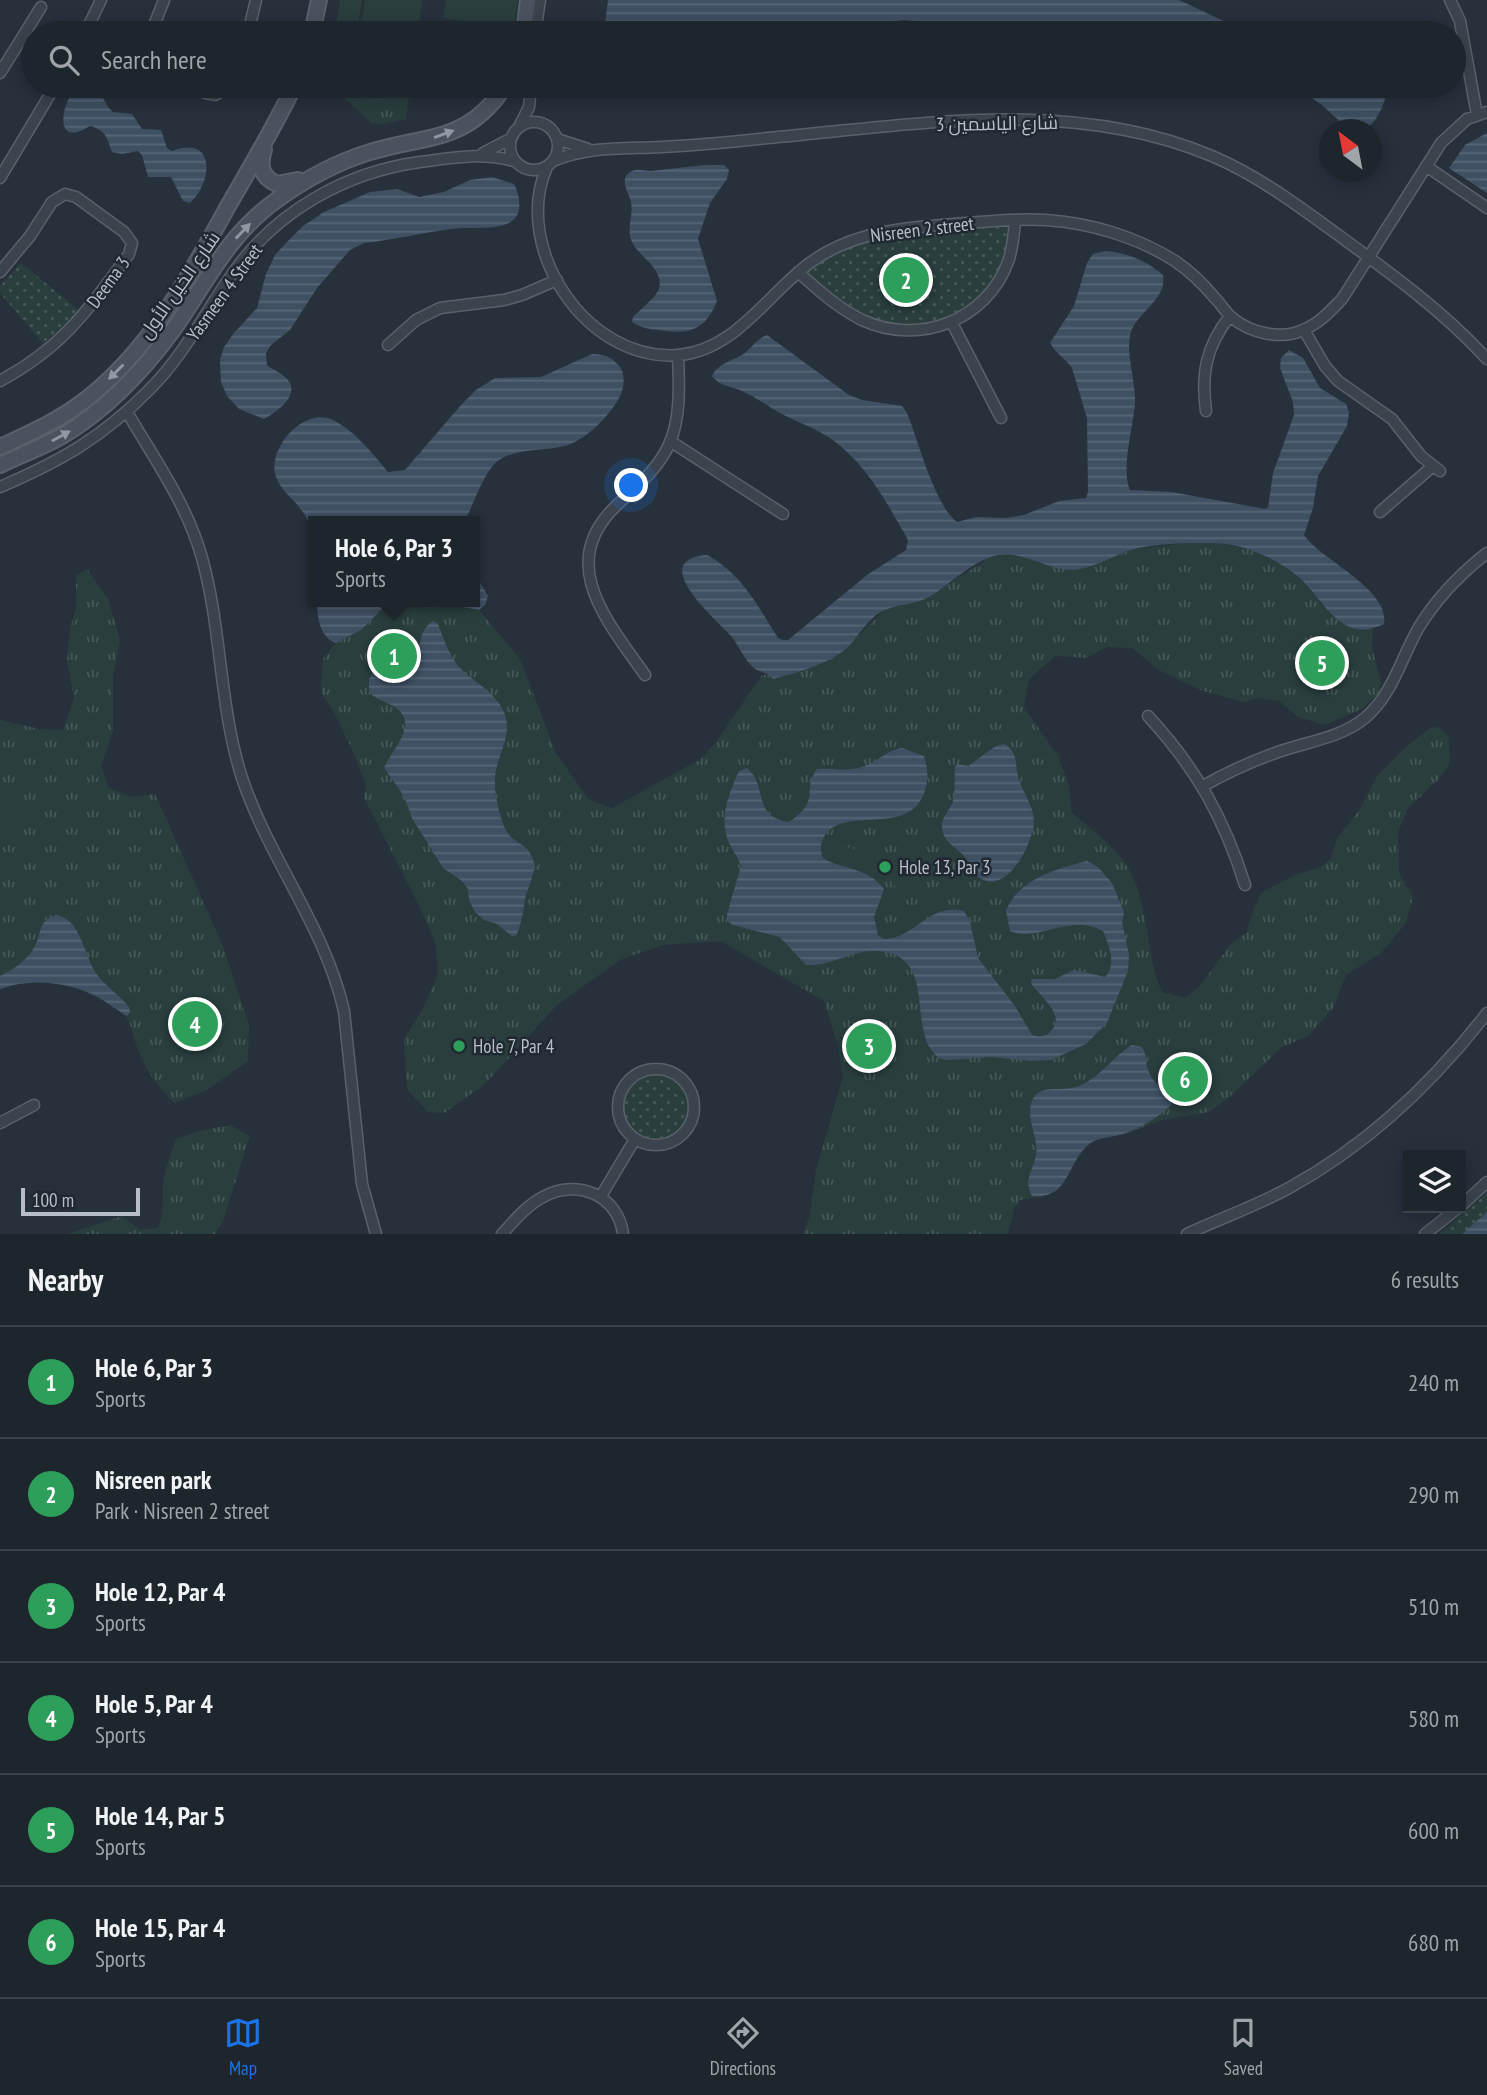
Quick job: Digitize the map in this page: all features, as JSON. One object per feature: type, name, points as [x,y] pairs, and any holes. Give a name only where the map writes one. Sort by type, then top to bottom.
[{"type":"main road","points":[[315,21],[319,0]]},
{"type":"main road","points":[[525,21],[528,0]]},
{"type":"main road","name":"شارع الخيل الأول","points":[[0,447],[31,434],[69,412],[103,384],[141,346],[179,293],[287,98]]},
{"type":"main road","name":"شارع الخيل الأول","points":[[0,465],[60,437],[97,412],[130,381],[160,347],[186,311],[220,256],[274,201],[317,173],[370,152],[426,141],[452,132],[485,110],[495,98]]},
{"type":"main road","points":[[270,132],[261,164],[265,177],[277,184],[284,184],[317,173]]},
{"type":"street","points":[[88,0],[100,2],[91,21]]},
{"type":"street","points":[[155,21],[164,0]]},
{"type":"street","points":[[251,21],[256,0]]},
{"type":"street","points":[[537,21],[540,0]]},
{"type":"street","points":[[1450,0],[1460,21]]},
{"type":"street","points":[[32,21],[41,7]]},
{"type":"street","points":[[0,73],[21,39]]},
{"type":"street","points":[[1380,512],[1436,468],[1421,456],[1392,419],[1338,381],[1325,366],[1304,330],[1324,317],[1342,299],[1449,133],[1482,113],[1466,46]]},
{"type":"street","points":[[0,49],[9,58]]},
{"type":"street","points":[[0,178],[48,98]]},
{"type":"street","points":[[479,155],[510,139],[529,107],[530,98]]},
{"type":"street","name":"شارع الياسمين 3","points":[[557,139],[592,149],[706,144],[978,120],[1051,119],[1154,136],[1221,160],[1266,184],[1434,307],[1487,359]]},
{"type":"street","points":[[479,155],[514,161],[525,169],[540,170],[550,164],[558,146],[557,139],[548,126],[541,122],[525,123],[519,127]]},
{"type":"street","points":[[510,139],[509,147],[514,161]]},
{"type":"street","name":"شارع الياسمين 3","points":[[550,164],[592,149]]},
{"type":"street","name":"Yasmeen 4 Street","points":[[0,487],[86,445],[127,412],[175,360],[234,271],[258,242],[282,220],[309,201],[368,173],[400,165],[479,155]]},
{"type":"street","name":"Nisreen 2 street","points":[[537,200],[550,164]]},
{"type":"street","points":[[1426,166],[1487,208]]},
{"type":"street","name":"Nisreen 2 street","points":[[525,169],[537,200],[542,241],[557,280],[574,307],[597,329],[635,349],[678,355],[716,343],[732,333],[798,272],[823,254],[865,235],[909,227],[1015,220],[1056,221],[1096,228],[1157,250],[1197,279],[1230,316],[1246,328],[1265,334],[1304,330]]},
{"type":"street","name":"Deema 3","points":[[0,381],[44,354],[71,330],[129,254],[132,243],[128,235],[76,197],[71,194],[60,195],[1,271]]},
{"type":"street","points":[[798,272],[845,311],[865,321],[908,330],[930,329],[952,323],[970,313],[986,298],[999,281],[1008,262],[1015,220]]},
{"type":"street","points":[[388,345],[416,320],[440,308],[504,300],[557,280]]},
{"type":"street","points":[[1206,411],[1203,388],[1207,358],[1220,329],[1230,316]]},
{"type":"street","points":[[952,323],[1001,418]]},
{"type":"street","points":[[645,676],[600,609],[590,582],[589,553],[605,518],[646,478],[670,441],[678,409],[678,355]]},
{"type":"street","points":[[127,412],[176,492],[194,535],[211,600],[228,724],[242,777],[261,828],[324,948],[339,990],[345,1021],[362,1184],[376,1234]]},
{"type":"street","points":[[670,441],[783,514]]},
{"type":"street","points":[[1203,786],[1263,757],[1340,733],[1365,718],[1386,693],[1419,627],[1434,605],[1451,584],[1487,553]]},
{"type":"street","points":[[1148,716],[1203,786],[1234,851],[1245,885]]},
{"type":"street","points":[[1188,1234],[1288,1188],[1327,1166],[1364,1140],[1430,1081],[1487,1013]]},
{"type":"street","points":[[646,1070],[671,1072],[682,1079],[690,1088],[694,1100],[690,1125],[672,1142],[659,1145],[635,1139],[626,1131],[620,1120],[620,1095],[626,1084],[635,1075],[646,1070]]},
{"type":"street","points":[[0,1123],[34,1105]]},
{"type":"street","points":[[601,1196],[635,1139]]},
{"type":"street","points":[[1466,1201],[1487,1182]]},
{"type":"street","points":[[502,1234],[542,1197],[556,1191],[579,1190],[601,1196],[614,1209],[624,1234]]},
{"type":"street","points":[[1425,1234],[1452,1213]]},
{"type":"green space","points":[[340,0],[362,0],[358,21],[337,21]]},
{"type":"green space","points":[[365,0],[422,0],[419,21],[362,21]]},
{"type":"green space","points":[[446,0],[518,0],[515,21],[464,21],[443,18]]},
{"type":"green space","points":[[344,98],[409,98],[406,119],[372,123]]},
{"type":"green space","points":[[351,98],[408,98],[407,107]]},
{"type":"green space","points":[[1008,226],[1002,266],[990,287],[977,301],[962,311],[929,323],[893,323],[859,312],[845,304],[808,272],[831,257],[878,238],[929,231]]},
{"type":"green space","points":[[21,263],[80,311],[43,344],[0,293],[0,286]]},
{"type":"green space","points":[[1189,543],[1220,543],[1251,550],[1279,562],[1312,589],[1321,604],[1355,629],[1373,629],[1372,647],[1381,684],[1377,695],[1362,709],[1325,725],[1298,717],[1279,701],[1257,698],[1244,702],[1203,691],[1159,670],[1132,648],[1106,647],[1087,658],[1055,656],[1029,679],[1024,707],[1058,756],[1069,786],[1072,813],[1115,851],[1135,881],[1144,912],[1152,961],[1162,992],[1185,998],[1200,986],[1230,945],[1247,932],[1261,893],[1297,874],[1319,868],[1331,859],[1337,838],[1358,812],[1377,776],[1405,748],[1430,728],[1440,727],[1449,738],[1450,763],[1438,780],[1408,808],[1398,832],[1399,872],[1413,898],[1406,923],[1381,953],[1346,975],[1333,1008],[1308,1036],[1282,1047],[1226,1100],[1208,1112],[1162,1120],[1125,1134],[1097,1139],[1086,1147],[1056,1191],[1042,1197],[1020,1200],[1014,1209],[1008,1234],[803,1234],[810,1215],[816,1170],[843,1077],[837,1043],[824,1001],[721,941],[663,945],[620,960],[557,1005],[484,1085],[444,1113],[428,1112],[407,1089],[404,1039],[423,1009],[438,974],[436,945],[421,909],[364,798],[366,784],[335,714],[321,692],[323,659],[336,643],[361,630],[386,607],[462,607],[479,610],[520,659],[556,753],[589,800],[612,808],[701,759],[716,742],[762,675],[771,675],[773,679],[795,673],[842,652],[883,611],[926,598],[991,557],[1004,554],[1066,569],[1080,569],[1134,549]]},
{"type":"green space","points":[[87,569],[108,599],[120,640],[113,676],[113,732],[101,766],[109,788],[132,797],[155,794],[223,946],[249,1025],[248,1061],[207,1090],[174,1103],[147,1069],[130,1024],[122,1013],[88,993],[60,985],[29,983],[0,989],[0,720],[40,729],[63,730],[74,698],[67,660],[70,629],[76,608],[76,576]]},
{"type":"green space","points":[[1336,643],[1344,654],[1335,669],[1306,685],[1294,674],[1317,651]]},
{"type":"green space","points":[[406,645],[416,649],[414,657],[399,668],[372,667],[368,660],[376,654],[390,653]]},
{"type":"green space","points":[[0,785],[14,792],[18,807],[17,816],[7,824],[0,820]]},
{"type":"green space","name":"Hole 13, Par 3","points":[[840,848],[854,849],[861,857],[888,855],[905,859],[911,881],[906,890],[898,889],[887,877],[844,862],[838,855]]},
{"type":"green space","points":[[196,1001],[203,1018],[218,1030],[220,1041],[187,1044],[180,1033],[186,1005]]},
{"type":"green space","name":"Hole 7, Par 4","points":[[453,1027],[470,1041],[478,1061],[467,1065],[447,1050],[443,1035]]},
{"type":"green space","points":[[870,1030],[877,1032],[884,1054],[880,1062],[868,1062],[857,1051],[860,1038]]},
{"type":"green space","points":[[1179,1059],[1192,1060],[1200,1074],[1196,1091],[1187,1096],[1173,1085],[1168,1070]]},
{"type":"green space","points":[[656,1075],[679,1084],[688,1107],[679,1130],[656,1139],[633,1130],[624,1107],[633,1084]]},
{"type":"green space","points":[[230,1125],[250,1136],[223,1221],[215,1234],[68,1234],[122,1216],[140,1230],[158,1228],[162,1215],[164,1177],[176,1139]]},
{"type":"green space","points":[[1487,1193],[1487,1234],[1439,1234],[1466,1213]]},
{"type":"water","points":[[608,0],[1179,0],[1224,21],[904,20],[605,21]]},
{"type":"water","points":[[69,98],[103,98],[113,112],[132,114],[142,129],[161,130],[167,148],[172,151],[186,147],[197,149],[203,154],[206,163],[206,173],[198,194],[190,203],[183,201],[171,177],[148,177],[142,155],[138,151],[122,154],[112,152],[103,132],[95,128],[90,126],[78,132],[70,132],[63,121]]},
{"type":"water","points":[[1312,98],[1385,98],[1376,119],[1337,119]]},
{"type":"water","points":[[1487,133],[1487,193],[1449,168],[1465,145]]},
{"type":"water","points":[[724,165],[729,170],[727,179],[710,203],[698,239],[717,301],[707,319],[694,329],[679,332],[639,326],[632,322],[633,317],[655,295],[660,282],[655,270],[631,239],[632,207],[625,186],[626,176],[635,170],[651,171]]},
{"type":"water","points":[[492,177],[514,184],[519,210],[514,220],[495,227],[450,229],[364,243],[350,250],[317,288],[290,330],[271,345],[266,353],[267,365],[290,383],[290,394],[284,404],[264,419],[239,409],[227,396],[221,382],[220,360],[224,347],[257,308],[266,274],[275,255],[303,226],[324,212],[370,192],[397,189],[419,197],[444,192],[470,180]]},
{"type":"water","points":[[1105,251],[1136,258],[1163,275],[1161,290],[1136,322],[1130,336],[1129,354],[1135,399],[1127,458],[1127,481],[1130,490],[1172,492],[1268,508],[1273,473],[1294,415],[1293,402],[1280,368],[1281,358],[1289,350],[1303,358],[1320,388],[1346,404],[1349,412],[1347,426],[1318,476],[1313,508],[1304,535],[1366,587],[1383,611],[1384,624],[1368,629],[1355,629],[1344,624],[1287,568],[1258,553],[1225,544],[1184,543],[1134,549],[1100,563],[1069,570],[1014,555],[1002,555],[975,565],[924,600],[888,609],[877,615],[842,652],[826,661],[773,679],[754,668],[732,637],[691,592],[684,579],[683,568],[690,559],[707,555],[730,571],[756,602],[778,638],[788,640],[867,575],[906,550],[908,540],[875,484],[843,448],[818,431],[744,392],[719,382],[712,376],[715,372],[767,335],[849,395],[862,400],[902,406],[907,413],[934,488],[949,514],[957,522],[976,517],[1006,518],[1024,515],[1059,501],[1086,498],[1087,418],[1072,368],[1050,343],[1074,306],[1087,263],[1093,254]]},
{"type":"water","points":[[592,354],[611,358],[620,367],[624,382],[621,394],[610,412],[576,442],[515,453],[499,460],[484,479],[467,516],[308,516],[308,521],[276,477],[274,466],[282,443],[300,424],[310,419],[322,417],[333,420],[356,437],[388,472],[405,470],[476,390],[495,378],[541,377]]},
{"type":"water","points":[[480,582],[488,596],[485,605],[479,610],[462,607],[480,607]]},
{"type":"water","points":[[318,607],[388,607],[380,611],[361,630],[336,643],[323,632]]},
{"type":"water","points":[[433,621],[438,624],[454,661],[496,699],[504,712],[507,730],[496,771],[497,801],[507,832],[528,850],[534,865],[516,936],[512,936],[497,924],[484,920],[475,912],[469,900],[468,889],[462,881],[443,868],[412,818],[404,796],[384,768],[402,737],[405,721],[395,707],[370,693],[370,679],[374,671],[393,672],[405,669],[413,663],[421,637]]},
{"type":"water","points":[[1004,744],[1014,754],[1018,777],[1032,810],[1034,822],[1029,842],[1017,865],[1000,880],[990,882],[980,878],[964,856],[945,838],[942,824],[952,804],[955,767],[958,764],[968,766],[996,746]]},
{"type":"water","points":[[902,748],[924,756],[927,784],[916,806],[904,814],[890,818],[860,820],[833,827],[822,842],[823,858],[863,873],[884,889],[874,917],[878,935],[884,939],[905,933],[941,912],[964,911],[970,922],[978,958],[1015,1006],[1032,1035],[1039,1036],[1049,1033],[1056,1020],[1050,1006],[1031,983],[1032,979],[1055,979],[1074,970],[1105,977],[1111,967],[1109,949],[1103,931],[1090,926],[1066,926],[1032,934],[1010,931],[1006,911],[1020,890],[1040,877],[1087,861],[1098,867],[1112,883],[1124,912],[1122,922],[1129,955],[1128,971],[1107,1023],[1086,1044],[1051,1060],[938,1058],[926,1040],[917,983],[904,961],[892,954],[866,951],[824,964],[806,965],[780,937],[733,925],[728,921],[727,914],[741,866],[725,832],[725,814],[739,771],[747,768],[754,776],[770,814],[789,822],[805,808],[817,769],[856,768]]},
{"type":"water","points":[[56,915],[65,918],[77,931],[98,976],[129,1007],[127,1016],[92,994],[66,985],[39,982],[0,989],[0,976],[15,968],[28,956],[43,924]]},
{"type":"water","points":[[1132,1045],[1142,1047],[1150,1075],[1172,1104],[1138,1128],[1089,1144],[1061,1186],[1044,1196],[1032,1196],[1028,1185],[1035,1161],[1036,1142],[1030,1108],[1035,1095],[1045,1090],[1076,1087],[1084,1083]]},
{"type":"water","points":[[1487,1212],[1487,1234],[1462,1234]]},
{"type":"place","name":"Nisreen park","points":[[906,280]]},
{"type":"place","name":"Hole 6, Par 3","points":[[394,656]]},
{"type":"place","name":"Hole 14, Par 5","points":[[1322,663]]},
{"type":"place","name":"Hole 13, Par 3","points":[[885,867]]},
{"type":"place","name":"Hole 5, Par 4","points":[[195,1024]]},
{"type":"place","name":"Hole 7, Par 4","points":[[459,1046]]},
{"type":"place","name":"Hole 12, Par 4","points":[[869,1046]]},
{"type":"place","name":"Hole 15, Par 4","points":[[1185,1079]]}]
